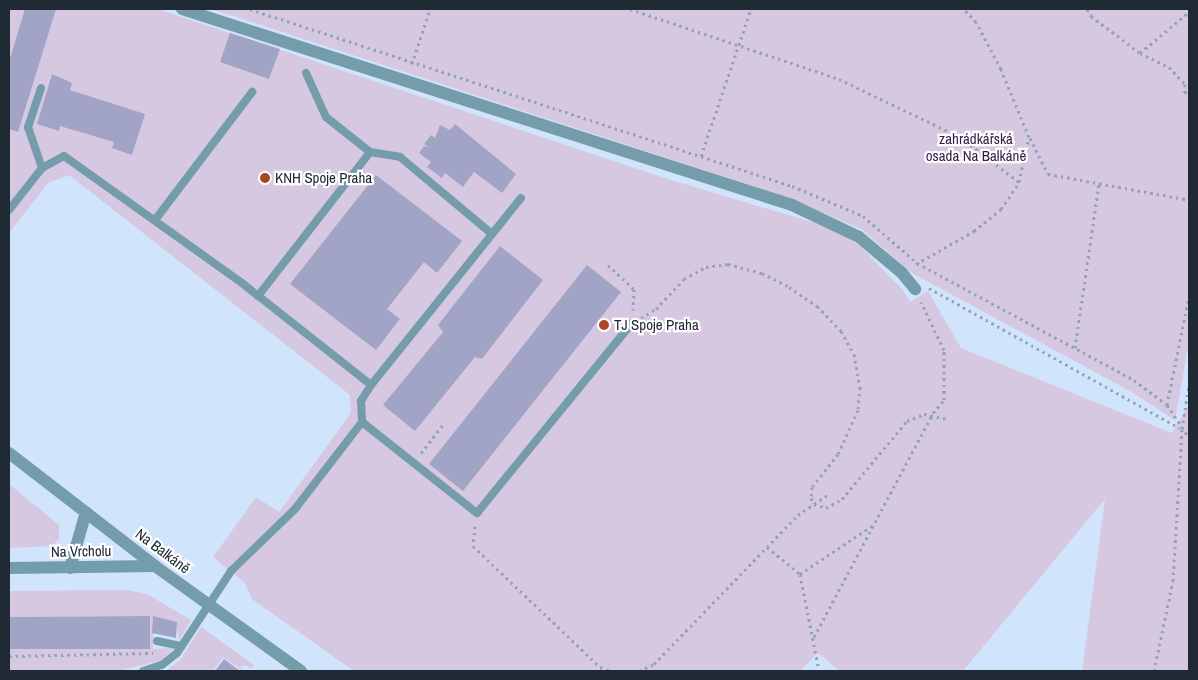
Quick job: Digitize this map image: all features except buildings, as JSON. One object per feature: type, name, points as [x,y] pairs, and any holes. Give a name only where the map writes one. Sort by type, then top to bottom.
[{"type":"street","points":[[182,9],[406,78],[792,205],[859,237],[902,273],[914,289]]},
{"type":"street","name":"Na Balkáně","points":[[9,453],[154,566],[301,671]]},
{"type":"street","points":[[70,568],[86,512]]},
{"type":"street","name":"Na Vrcholu","points":[[9,568],[154,566]]},
{"type":"lane","points":[[306,73],[326,117],[370,152],[400,157],[491,233]]},
{"type":"lane","points":[[41,88],[28,127],[42,168]]},
{"type":"lane","points":[[155,220],[252,92]]},
{"type":"lane","points":[[258,296],[370,152]]},
{"type":"lane","points":[[9,210],[42,168],[64,156],[258,296],[371,385]]},
{"type":"lane","points":[[143,671],[162,665],[179,650],[231,571],[295,509],[362,422],[361,401],[371,385],[491,233],[521,198]]},
{"type":"lane","points":[[362,422],[415,462],[477,513],[632,323]]},
{"type":"lane","points":[[157,641],[179,650]]},
{"type":"path","points":[[406,78],[430,9]]},
{"type":"path","points":[[630,9],[839,79],[915,113],[960,137],[1019,182]]},
{"type":"path","points":[[695,174],[751,9]]},
{"type":"path","points":[[964,9],[976,22],[1001,69],[1029,137],[1048,174],[1189,200]]},
{"type":"path","points":[[1087,9],[1091,16],[1140,53],[1169,67],[1185,84],[1184,92],[1189,92]]},
{"type":"path","points":[[1140,53],[1189,12]]},
{"type":"path","points":[[902,273],[910,272],[917,263],[981,225],[1001,209],[1019,182],[1029,137]]},
{"type":"path","points":[[1075,348],[1098,184]]},
{"type":"path","points":[[632,323],[656,309],[684,279],[706,267],[728,264],[762,273],[816,306],[841,331],[854,354],[860,387],[858,410],[849,436],[812,487],[811,498],[814,504],[826,508],[842,500],[907,421],[933,414],[946,418]]},
{"type":"path","points":[[608,265],[634,289],[632,323]]},
{"type":"path","points":[[928,287],[1182,429],[1189,438]]},
{"type":"path","points":[[814,637],[933,414],[944,400],[944,350],[914,289]]},
{"type":"path","points":[[1167,405],[1189,296]]},
{"type":"path","points":[[1154,671],[1173,581],[1182,429],[1189,386]]},
{"type":"path","points":[[415,462],[446,422]]},
{"type":"path","points":[[639,671],[654,664],[798,515],[828,495]]},
{"type":"path","points":[[477,513],[473,546],[600,667],[611,671]]},
{"type":"path","points":[[800,574],[874,525]]},
{"type":"path","points":[[768,547],[800,574],[814,637],[819,671]]},
{"type":"path","points":[[9,656],[179,650]]},
{"type":"green space","name":"TJ Spoje Praha","points":[[9,9],[158,9],[671,180],[832,228],[860,246],[903,290],[910,302],[928,291],[961,348],[1172,433],[1189,404],[1189,671],[1082,671],[1105,499],[963,671],[840,671],[818,653],[800,671],[354,671],[252,599],[244,582],[213,557],[256,497],[279,512],[351,413],[350,395],[69,175],[48,183],[9,233]]},
{"type":"green space","name":"zahrádkářská osada Na Balkáně","points":[[212,9],[1189,9],[1189,342],[1175,420],[1130,391],[910,272],[863,230],[792,199]]},
{"type":"green space","points":[[9,484],[59,525],[59,539],[52,546],[9,548]]},
{"type":"green space","points":[[127,590],[147,594],[191,620],[179,641],[176,622],[153,617],[153,649],[174,648],[163,660],[118,671],[9,671],[9,649],[150,649],[150,616],[9,617],[9,591]]},
{"type":"green space","points":[[201,627],[254,665],[251,669],[246,665],[241,666],[242,670],[223,657],[213,671],[166,671],[180,660]]},
{"type":"place","name":"KNH Spoje Praha","points":[[265,178]]},
{"type":"place","name":"TJ Spoje Praha","points":[[604,325]]}]
